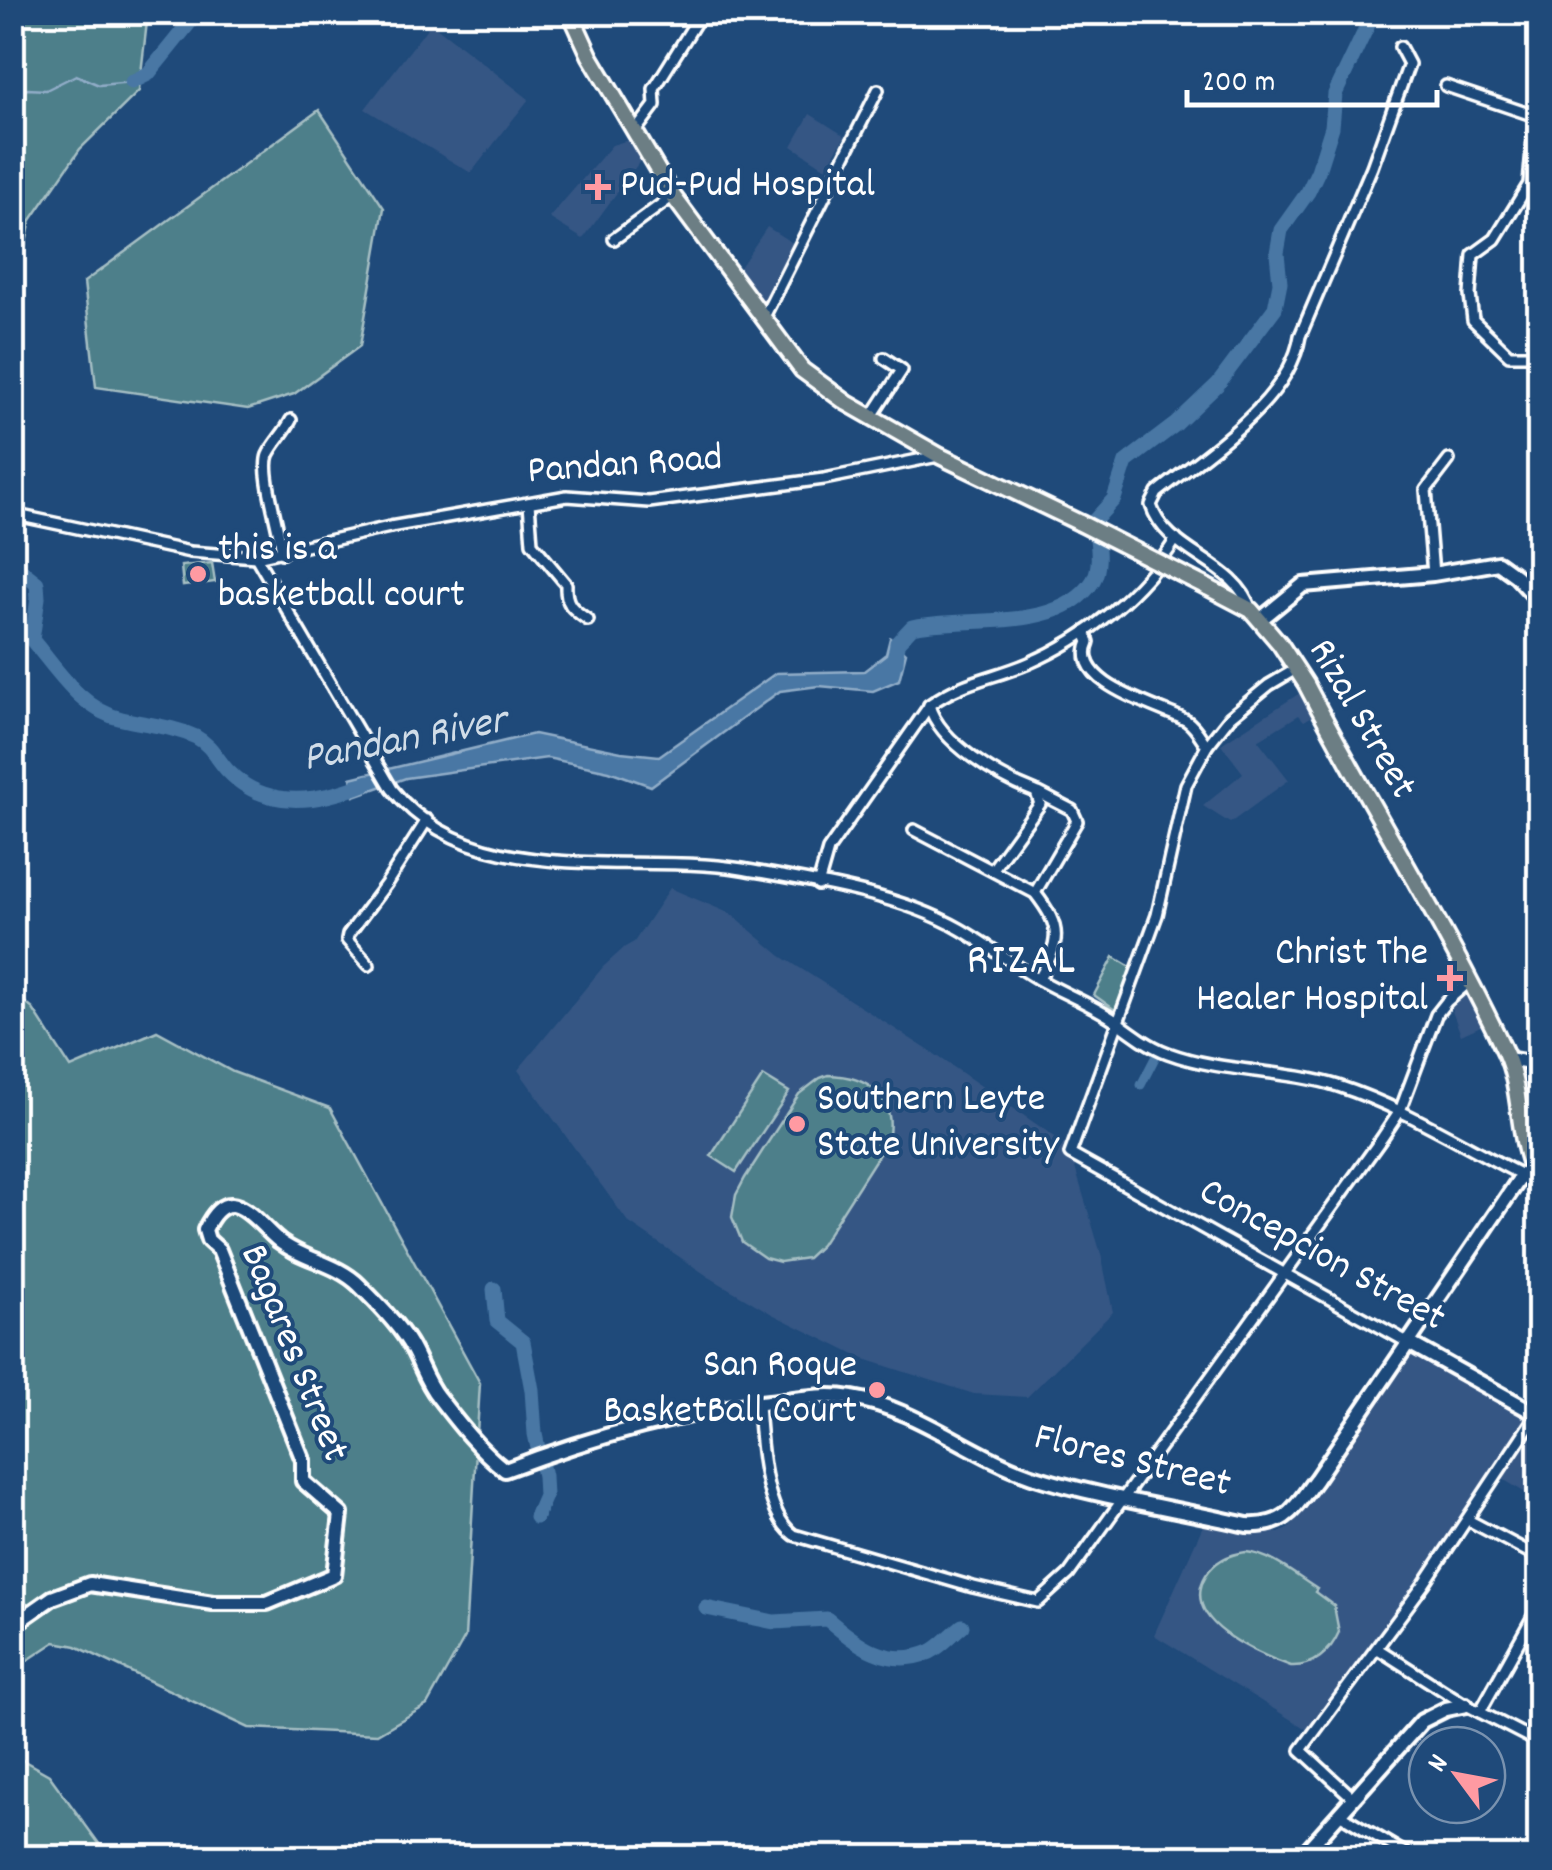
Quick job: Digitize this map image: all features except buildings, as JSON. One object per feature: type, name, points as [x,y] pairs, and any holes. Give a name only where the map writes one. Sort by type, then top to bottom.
[{"type":"main road","name":"Rizal Street","points":[[570,12],[590,56],[674,196],[802,370],[848,403],[940,456],[1208,587],[1256,615],[1296,669],[1470,981],[1508,1058],[1531,1177]]},
{"type":"street","points":[[634,133],[655,105],[654,89],[702,12]]},
{"type":"street","points":[[1400,47],[1409,64],[1372,167],[1300,336],[1297,356],[1267,402],[1157,493],[1152,505],[1163,528],[1246,593],[1256,615],[1303,585],[1433,574],[1498,563],[1538,596]]},
{"type":"street","points":[[1446,86],[1535,116],[1530,184],[1495,239],[1474,255],[1470,295],[1473,320],[1509,355],[1540,355]]},
{"type":"street","points":[[763,319],[878,90]]},
{"type":"street","points":[[614,239],[674,196]]},
{"type":"street","points":[[872,416],[902,370],[884,358]]},
{"type":"street","points":[[282,553],[268,483],[268,455],[291,420]]},
{"type":"street","name":"Pandan Road","points":[[12,514],[190,552],[256,557],[390,527],[567,496],[649,502],[824,479],[940,456]]},
{"type":"street","points":[[1433,574],[1426,490],[1449,460]]},
{"type":"street","points":[[529,503],[532,543],[566,584],[565,597],[572,609],[588,620]]},
{"type":"street","points":[[818,884],[828,850],[930,705],[953,688],[1030,662],[1085,632],[1127,598],[1176,538]]},
{"type":"street","points":[[256,557],[392,788],[409,810],[460,839],[528,859],[617,866],[738,868],[913,906],[958,928],[1167,1052],[1340,1086],[1400,1111],[1531,1177]]},
{"type":"street","points":[[1085,632],[1090,642],[1086,652],[1091,667],[1100,676],[1124,695],[1192,724],[1207,746]]},
{"type":"street","points":[[1117,1022],[1157,915],[1186,786],[1207,746],[1230,716],[1296,669]]},
{"type":"street","points":[[930,705],[940,726],[960,750],[1072,810],[1077,821],[1035,893]]},
{"type":"street","points":[[993,870],[1040,804],[1036,792]]},
{"type":"street","points":[[369,965],[347,940],[348,936],[428,820]]},
{"type":"street","points":[[914,830],[1035,893],[1049,910],[1058,933],[1054,951],[1039,979]]},
{"type":"street","points":[[758,1403],[771,1498],[786,1530],[814,1543],[1038,1602],[1070,1574],[1400,1111],[1436,1014],[1470,981]]},
{"type":"street","name":"Concepcion Street","points":[[1117,1022],[1070,1154],[1538,1416]]},
{"type":"street","points":[[1508,1058],[1540,1065]]},
{"type":"street","name":"Flores Street","points":[[555,1451],[626,1428],[758,1403],[849,1397],[886,1406],[997,1462],[1035,1476],[1247,1524],[1279,1522],[1316,1479],[1408,1343],[1531,1177]]},
{"type":"street","name":"Bagares Street","points":[[12,1626],[52,1598],[90,1584],[213,1603],[266,1602],[334,1575],[342,1514],[303,1481],[303,1460],[298,1447],[220,1250],[208,1240],[205,1230],[211,1217],[224,1206],[236,1205],[250,1212],[294,1252],[357,1282],[408,1340],[438,1397],[482,1452],[506,1470],[555,1451]]},
{"type":"street","points":[[1353,1798],[1301,1750],[1378,1649],[1538,1416]]},
{"type":"street","points":[[1468,1520],[1540,1558]]},
{"type":"street","points":[[1480,1712],[1540,1604]]},
{"type":"street","points":[[1378,1649],[1466,1705],[1540,1743]]},
{"type":"street","points":[[1300,1858],[1422,1721],[1446,1709],[1466,1705]]},
{"type":"street","points":[[1339,1814],[1413,1858]]},
{"type":"shaded area","points":[[431,23],[529,99],[471,173],[365,109]]},
{"type":"shaded area","points":[[810,114],[845,136],[826,168],[792,146]]},
{"type":"shaded area","name":"Pud-Pud Hospital","points":[[632,139],[643,157],[583,239],[549,218],[612,145]]},
{"type":"shaded area","points":[[767,227],[794,244],[763,303],[739,269]]},
{"type":"shaded area","points":[[890,638],[906,653],[899,680],[873,691],[819,686],[780,691],[651,786],[609,771],[547,758],[406,778],[354,796],[351,778],[534,734],[659,756],[776,673],[864,671],[886,654]]},
{"type":"shaded area","points":[[1303,691],[1316,714],[1304,721],[1299,715],[1258,740],[1289,780],[1230,823],[1203,806],[1243,773],[1221,744]]},
{"type":"shaded area","name":"Southern Leyte State University","points":[[670,888],[731,914],[781,956],[936,1055],[1068,1146],[1063,1154],[1073,1161],[1101,1254],[1113,1312],[1027,1397],[974,1394],[861,1358],[772,1314],[709,1277],[628,1222],[518,1070],[603,967],[634,942]]},
{"type":"shaded area","points":[[1471,988],[1485,1024],[1461,1035],[1449,1003]]},
{"type":"shaded area","points":[[1411,1351],[1531,1416],[1465,1518],[1311,1732],[1154,1635],[1205,1521],[1279,1533],[1289,1528]]},
{"type":"shaded area","points":[[1539,1421],[1539,1501],[1501,1478]]},
{"type":"green space","points":[[13,12],[148,13],[139,91],[80,149],[31,220],[13,304]]},
{"type":"green space","points":[[319,110],[384,208],[360,346],[294,394],[248,409],[96,387],[84,282]]},
{"type":"green space","name":"this is a basketball court","points":[[212,563],[215,582],[183,586],[181,566]]},
{"type":"green space","points":[[1114,957],[1134,969],[1115,1010],[1094,995]]},
{"type":"green space","points":[[12,992],[33,1009],[71,1068],[157,1031],[233,1072],[330,1108],[480,1383],[465,1637],[427,1705],[377,1734],[249,1728],[76,1646],[55,1642],[13,1670]]},
{"type":"green space","points":[[828,1075],[856,1080],[877,1092],[888,1112],[888,1140],[821,1245],[807,1258],[780,1262],[765,1258],[742,1242],[732,1217],[736,1195],[799,1094]]},
{"type":"green space","points":[[763,1076],[789,1092],[736,1172],[711,1156]]},
{"type":"green space","points":[[1246,1552],[1283,1566],[1334,1606],[1339,1632],[1320,1657],[1291,1666],[1242,1644],[1212,1621],[1200,1592],[1206,1575],[1223,1559]]},
{"type":"green space","points":[[12,1754],[49,1775],[103,1849],[99,1857],[13,1857]]},
{"type":"waterway","points":[[132,82],[148,74],[198,12]]},
{"type":"waterway","name":"Pandan River","points":[[896,662],[897,643],[912,627],[1035,616],[1078,598],[1093,581],[1098,559],[1095,520],[1114,499],[1126,462],[1176,424],[1218,384],[1275,308],[1280,283],[1277,253],[1281,230],[1318,171],[1332,127],[1335,94],[1374,12]]},
{"type":"waterway","points":[[12,100],[27,89],[46,90],[76,75],[99,85],[132,82]]},
{"type":"waterway","name":"Pandan River","points":[[12,570],[23,572],[37,583],[32,640],[71,687],[94,707],[122,719],[196,737],[242,783],[277,798],[314,798],[369,782]]},
{"type":"waterway","points":[[1141,1085],[1159,1050]]},
{"type":"waterway","points":[[494,1289],[497,1321],[523,1342],[532,1390],[545,1496],[536,1517]]},
{"type":"waterway","points":[[706,1608],[774,1622],[827,1619],[874,1652],[900,1658],[930,1652],[962,1626]]},
{"type":"place","name":"Pud-Pud Hospital","points":[[598,187]]},
{"type":"place","name":"this is a basketball court","points":[[198,574]]},
{"type":"place","name":"Christ The Healer Hospital","points":[[1450,978]]},
{"type":"place","name":"Southern Leyte State University","points":[[797,1124]]},
{"type":"place","name":"San Roque BasketBall Court","points":[[877,1390]]},
{"type":"district","name":"RIZAL","points":[[1022,963]]}]
